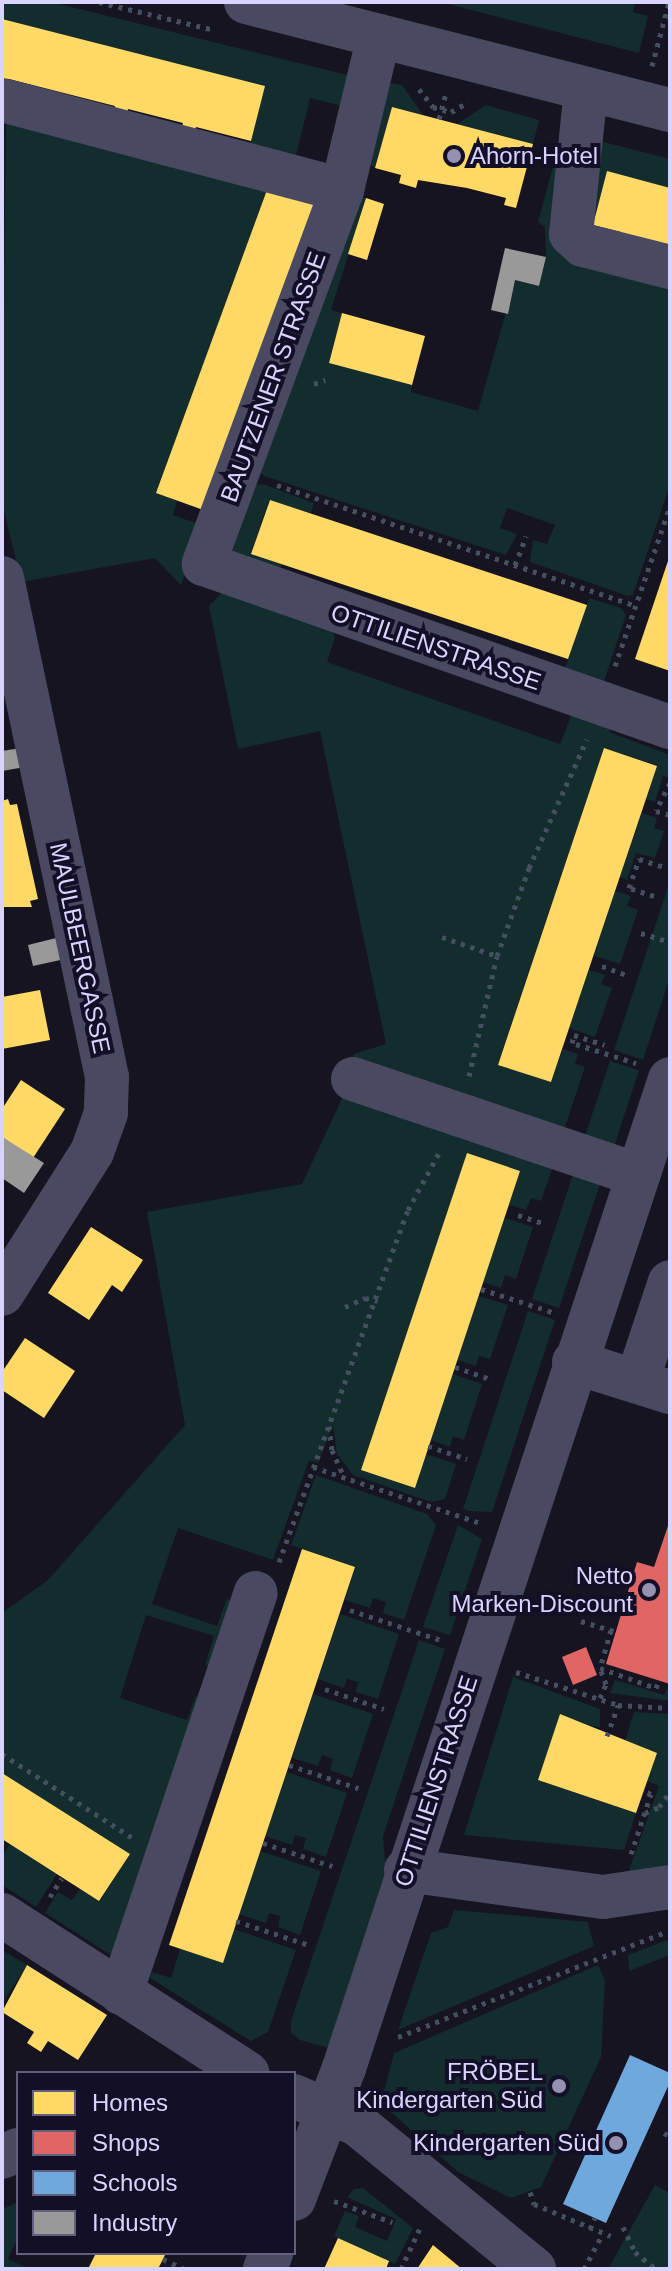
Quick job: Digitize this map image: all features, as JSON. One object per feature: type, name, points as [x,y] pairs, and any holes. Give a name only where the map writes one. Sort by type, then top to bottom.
[{"type":"street","points":[[246,2],[670,110]]},
{"type":"street","name":"BAUTZENER STRASSE","points":[[204,564],[342,190],[379,36]]},
{"type":"street","points":[[586,89],[571,234],[583,245],[670,267]]},
{"type":"street","points":[[2,100],[342,190]]},
{"type":"street","name":"OTTILIENSTRASSE","points":[[204,564],[670,727]]},
{"type":"street","name":"MAULBEERGASSE","points":[[2,578],[107,1077],[106,1113],[92,1152],[2,1294]]},
{"type":"street","points":[[353,1079],[638,1175]]},
{"type":"street","name":"OTTILIENSTRASSE","points":[[312,2199],[311,2103],[406,1870],[638,1175],[661,1089]]},
{"type":"street","points":[[574,1362],[654,1386],[670,1282]]},
{"type":"street","points":[[121,1993],[256,1593]]},
{"type":"street","points":[[406,1870],[603,1897],[670,1887]]},
{"type":"street","points":[[2,1915],[121,1993],[228,2070]]},
{"type":"street","points":[[311,2103],[357,2124],[534,2269]]},
{"type":"path","points":[[652,67],[669,2]]},
{"type":"path","points":[[439,119],[445,96]]},
{"type":"path","points":[[429,102],[451,112],[463,104]]},
{"type":"path","points":[[238,472],[636,606]]},
{"type":"path","points":[[602,705],[670,506]]},
{"type":"path","points":[[515,565],[526,536]]},
{"type":"path","points":[[670,783],[656,811],[670,815]]},
{"type":"path","points":[[654,896],[629,888],[639,859],[663,867]]},
{"type":"path","points":[[641,933],[670,942]]},
{"type":"path","points":[[442,937],[497,956]]},
{"type":"path","points":[[602,966],[627,975]]},
{"type":"path","points":[[604,1045],[574,1035],[574,1044],[661,1089]]},
{"type":"path","points":[[518,1215],[545,1224]]},
{"type":"path","points":[[481,1289],[557,1314]]},
{"type":"path","points":[[345,1307],[365,1298],[378,1301]]},
{"type":"path","points":[[455,1367],[493,1380]]},
{"type":"path","points":[[329,1425],[332,1450],[345,1478]]},
{"type":"path","points":[[428,1446],[467,1459]]},
{"type":"path","points":[[286,1542],[313,1467],[487,1526]]},
{"type":"path","points":[[350,1610],[448,1642]]},
{"type":"path","points":[[581,1621],[614,1631],[600,1668],[606,1684],[600,1698]]},
{"type":"path","points":[[600,1668],[656,1688],[659,1681]]},
{"type":"path","points":[[508,1669],[618,1705],[670,1709]]},
{"type":"path","points":[[325,1689],[384,1709]]},
{"type":"path","points":[[607,1736],[618,1705]]},
{"type":"path","points":[[2,1754],[167,1860]]},
{"type":"path","points":[[289,1765],[358,1788]]},
{"type":"path","points":[[629,1859],[651,1794],[644,1791]]},
{"type":"path","points":[[645,1813],[659,1807],[670,1792]]},
{"type":"path","points":[[263,1843],[332,1866]]},
{"type":"path","points":[[236,1921],[306,1944]]},
{"type":"path","points":[[395,2038],[670,1930]]},
{"type":"path","points":[[530,2192],[534,2204],[611,2236]]},
{"type":"path","points":[[312,2199],[392,2222]]},
{"type":"path","points":[[590,2229],[595,2218]]},
{"type":"path","points":[[401,2269],[421,2225]]},
{"type":"path","points":[[623,2227],[635,2252],[656,2269]]},
{"type":"path","points":[[584,2269],[602,2234]]},
{"type":"path","points":[[163,2259],[184,2269]]},
{"type":"green space","points":[[2,2],[51,2],[359,78],[350,108],[310,98],[293,167],[247,155],[264,87],[2,19]]},
{"type":"green space","points":[[440,2],[635,2],[633,12],[648,16],[639,53]]},
{"type":"green space","points":[[383,82],[402,85],[423,115],[392,107],[375,168],[362,160]]},
{"type":"green space","points":[[486,105],[539,120],[533,144],[457,124]]},
{"type":"green space","points":[[6,113],[271,179],[157,493],[177,501],[173,515],[204,526],[181,585],[155,558],[21,582],[2,502]]},
{"type":"green space","points":[[588,138],[670,159],[670,188],[607,172],[593,225]]},
{"type":"green space","points":[[558,148],[558,239],[670,278],[670,485],[633,595],[628,596],[530,562],[533,540],[547,544],[555,525],[507,508],[500,528],[517,534],[506,555],[264,476],[252,465],[353,195],[366,198],[331,310],[342,313],[329,362],[412,385],[411,392],[478,411],[515,280],[539,286],[546,257],[545,227],[538,222]]},
{"type":"green space","points":[[263,484],[314,503],[311,513],[269,500],[251,553],[282,564],[275,583],[223,564],[244,486]]},
{"type":"green space","points":[[229,586],[329,624],[335,637],[327,662],[560,744],[571,716],[556,710],[613,720],[609,732],[670,755],[670,778],[663,776],[655,802],[646,799],[657,765],[604,748],[498,1064],[551,1082],[563,1049],[578,1054],[575,1064],[585,1067],[561,1139],[348,1071],[354,1054],[386,1044],[320,731],[238,749],[209,606]]},
{"type":"green space","points":[[589,598],[621,608],[626,615],[600,693],[561,680]]},
{"type":"green space","points":[[642,813],[657,818],[654,828],[664,831],[655,858],[636,853],[627,880],[620,877]]},
{"type":"green space","points":[[670,881],[670,977],[643,1060],[614,1050]]},
{"type":"green space","points":[[615,891],[631,896],[627,906],[638,910],[620,964],[594,956]]},
{"type":"green space","points":[[589,970],[605,975],[601,984],[612,988],[595,1037],[569,1028]]},
{"type":"green space","points":[[610,1061],[639,1070],[614,1147],[583,1142]]},
{"type":"green space","points":[[347,1088],[556,1158],[541,1201],[531,1198],[526,1210],[509,1205],[520,1171],[467,1154],[361,1470],[414,1488],[426,1454],[456,1464],[445,1499],[431,1502],[353,1475],[337,1454],[333,1425],[318,1463],[309,1460],[273,1560],[178,1528],[152,1604],[217,1626],[227,1598],[239,1611],[215,1667],[205,1665],[214,1636],[146,1615],[120,1698],[187,1720],[196,1695],[204,1716],[125,1964],[45,1913],[58,1892],[72,1900],[80,1889],[100,1901],[130,1854],[2,1773],[2,1613],[48,1580],[185,1425],[147,1212],[302,1184]]},
{"type":"green space","points":[[575,1168],[601,1181],[559,1308],[532,1299]]},
{"type":"green space","points":[[505,1218],[533,1227],[516,1279],[505,1275],[501,1288],[483,1282]]},
{"type":"green space","points":[[479,1296],[508,1305],[490,1359],[479,1356],[476,1366],[457,1360]]},
{"type":"green space","points":[[528,1311],[555,1320],[492,1512],[469,1511],[463,1509]]},
{"type":"green space","points":[[453,1374],[482,1384],[464,1440],[453,1436],[450,1447],[431,1440]]},
{"type":"green space","points":[[316,1475],[427,1514],[436,1525],[404,1620],[383,1613],[386,1602],[373,1598],[370,1608],[345,1600],[355,1567],[291,1545]]},
{"type":"green space","points":[[458,1525],[482,1539],[450,1635],[423,1627]]},
{"type":"green space","points":[[340,1614],[399,1634],[378,1699],[356,1692],[358,1682],[347,1679],[344,1688],[318,1679]]},
{"type":"green space","points":[[419,1640],[445,1649],[383,1836],[386,1872],[328,2048],[300,2040],[291,2033],[291,2021]]},
{"type":"green space","points":[[513,1677],[600,1709],[600,1728],[560,1715],[538,1780],[636,1813],[624,1850],[464,1835]]},
{"type":"green space","points":[[615,1680],[664,1695],[670,1684],[670,1701],[610,1693]]},
{"type":"green space","points":[[313,1694],[373,1714],[352,1778],[330,1770],[333,1759],[322,1755],[318,1766],[292,1758]]},
{"type":"green space","points":[[634,1712],[670,1714],[670,1874],[626,1879],[659,1786],[647,1781],[625,1742]]},
{"type":"green space","points":[[287,1772],[347,1793],[326,1857],[303,1849],[306,1838],[295,1835],[292,1845],[265,1836]]},
{"type":"green space","points":[[10,1844],[57,1874],[36,1907],[2,1885],[2,1856]]},
{"type":"green space","points":[[260,1851],[321,1871],[300,1935],[278,1927],[280,1916],[269,1913],[266,1923],[239,1914]]},
{"type":"green space","points":[[454,1910],[588,1922],[594,1946],[398,2030],[431,1933],[448,1927]]},
{"type":"green space","points":[[234,1929],[296,1950],[268,2032],[251,2041],[150,1978],[152,1972],[171,1978],[180,1949]]},
{"type":"green space","points":[[670,1939],[670,1955],[629,1971],[628,1955]]},
{"type":"green space","points":[[2,1950],[27,1965],[2,2004]]},
{"type":"green space","points":[[598,1965],[605,1980],[601,2057],[541,2187],[511,2198],[458,2172],[381,2103],[394,2053]]},
{"type":"green space","points":[[655,2185],[670,2193],[670,2269],[608,2269]]},
{"type":"green space","points":[[363,2188],[413,2228],[395,2264],[334,2236],[345,2211],[359,2216],[355,2227],[387,2241],[396,2219],[347,2197],[354,2189]]},
{"type":"green space","points":[[16,2203],[16,2241],[8,2259],[30,2269],[2,2269],[2,2209]]},
{"type":"building: Homes","points":[[2,19],[265,86],[251,141],[196,127],[192,140],[179,137],[183,123],[128,109],[125,123],[112,120],[115,106],[9,79],[2,91]]},
{"type":"building: Homes","name":"Ahorn-Hotel","points":[[392,107],[533,144],[516,208],[504,205],[506,198],[467,188],[418,180],[416,188],[399,183],[401,175],[375,168]]},
{"type":"building: Homes","points":[[607,171],[670,188],[670,245],[617,246],[621,232],[593,225]]},
{"type":"building: Homes","points":[[271,179],[323,198],[209,512],[156,493]]},
{"type":"building: Homes","points":[[366,198],[384,204],[367,260],[348,254]]},
{"type":"building: Homes","points":[[342,313],[425,336],[412,385],[329,363]]},
{"type":"building: Homes","points":[[270,500],[587,605],[568,659],[251,554]]},
{"type":"building: Homes","points":[[670,555],[670,671],[635,659]]},
{"type":"building: Homes","points":[[604,748],[657,766],[551,1082],[498,1065]]},
{"type":"building: Homes","points":[[8,799],[10,805],[17,804],[38,899],[30,901],[32,907],[2,907],[2,801]]},
{"type":"building: Homes","points":[[40,990],[50,1040],[2,1049],[2,997]]},
{"type":"building: Homes","points":[[21,1080],[65,1109],[33,1158],[2,1137],[2,1109]]},
{"type":"building: Homes","points":[[467,1153],[520,1171],[415,1488],[361,1470]]},
{"type":"building: Homes","points":[[91,1227],[143,1260],[122,1292],[112,1285],[89,1320],[48,1293]]},
{"type":"building: Homes","points":[[25,1338],[75,1371],[44,1418],[2,1390],[2,1372]]},
{"type":"building: Homes","points":[[302,1549],[355,1567],[223,1963],[169,1945]]},
{"type":"building: Homes","points":[[560,1714],[657,1753],[636,1813],[538,1780]]},
{"type":"building: Homes","points":[[2,1773],[130,1854],[99,1901],[2,1839]]},
{"type":"building: Homes","points":[[27,1965],[107,2015],[78,2060],[48,2041],[41,2052],[27,2043],[34,2032],[2,2012]]},
{"type":"building: Homes","points":[[338,2238],[389,2261],[386,2269],[324,2269]]},
{"type":"building: Homes","points":[[433,2245],[462,2269],[417,2269]]},
{"type":"building: Homes","points":[[95,2255],[165,2255],[158,2269],[88,2269]]},
{"type":"building: Shops","name":"Netto Marken-Discount","points":[[670,1520],[670,1684],[606,1664],[637,1562],[654,1567]]},
{"type":"building: Shops","points":[[586,1647],[597,1675],[573,1685],[562,1657]]},
{"type":"building: Schools","name":"Kindergarten Süd","points":[[630,2055],[670,2073],[670,2082],[606,2223],[563,2204]]},
{"type":"building: Industry","points":[[505,248],[546,257],[539,286],[515,280],[508,314],[491,310]]},
{"type":"building: Industry","points":[[21,748],[25,767],[2,771],[2,751]]},
{"type":"building: Industry","points":[[60,937],[65,959],[33,966],[28,945]]},
{"type":"building: Industry","points":[[2,1137],[44,1163],[24,1193],[2,1178]]},
{"type":"place","name":"Ahorn-Hotel","points":[[454,156]]},
{"type":"place","name":"Netto Marken-Discount","points":[[649,1590]]},
{"type":"place","name":"FRÖBEL Kindergarten Süd","points":[[559,2086]]},
{"type":"place","name":"Kindergarten Süd","points":[[616,2143]]}]
